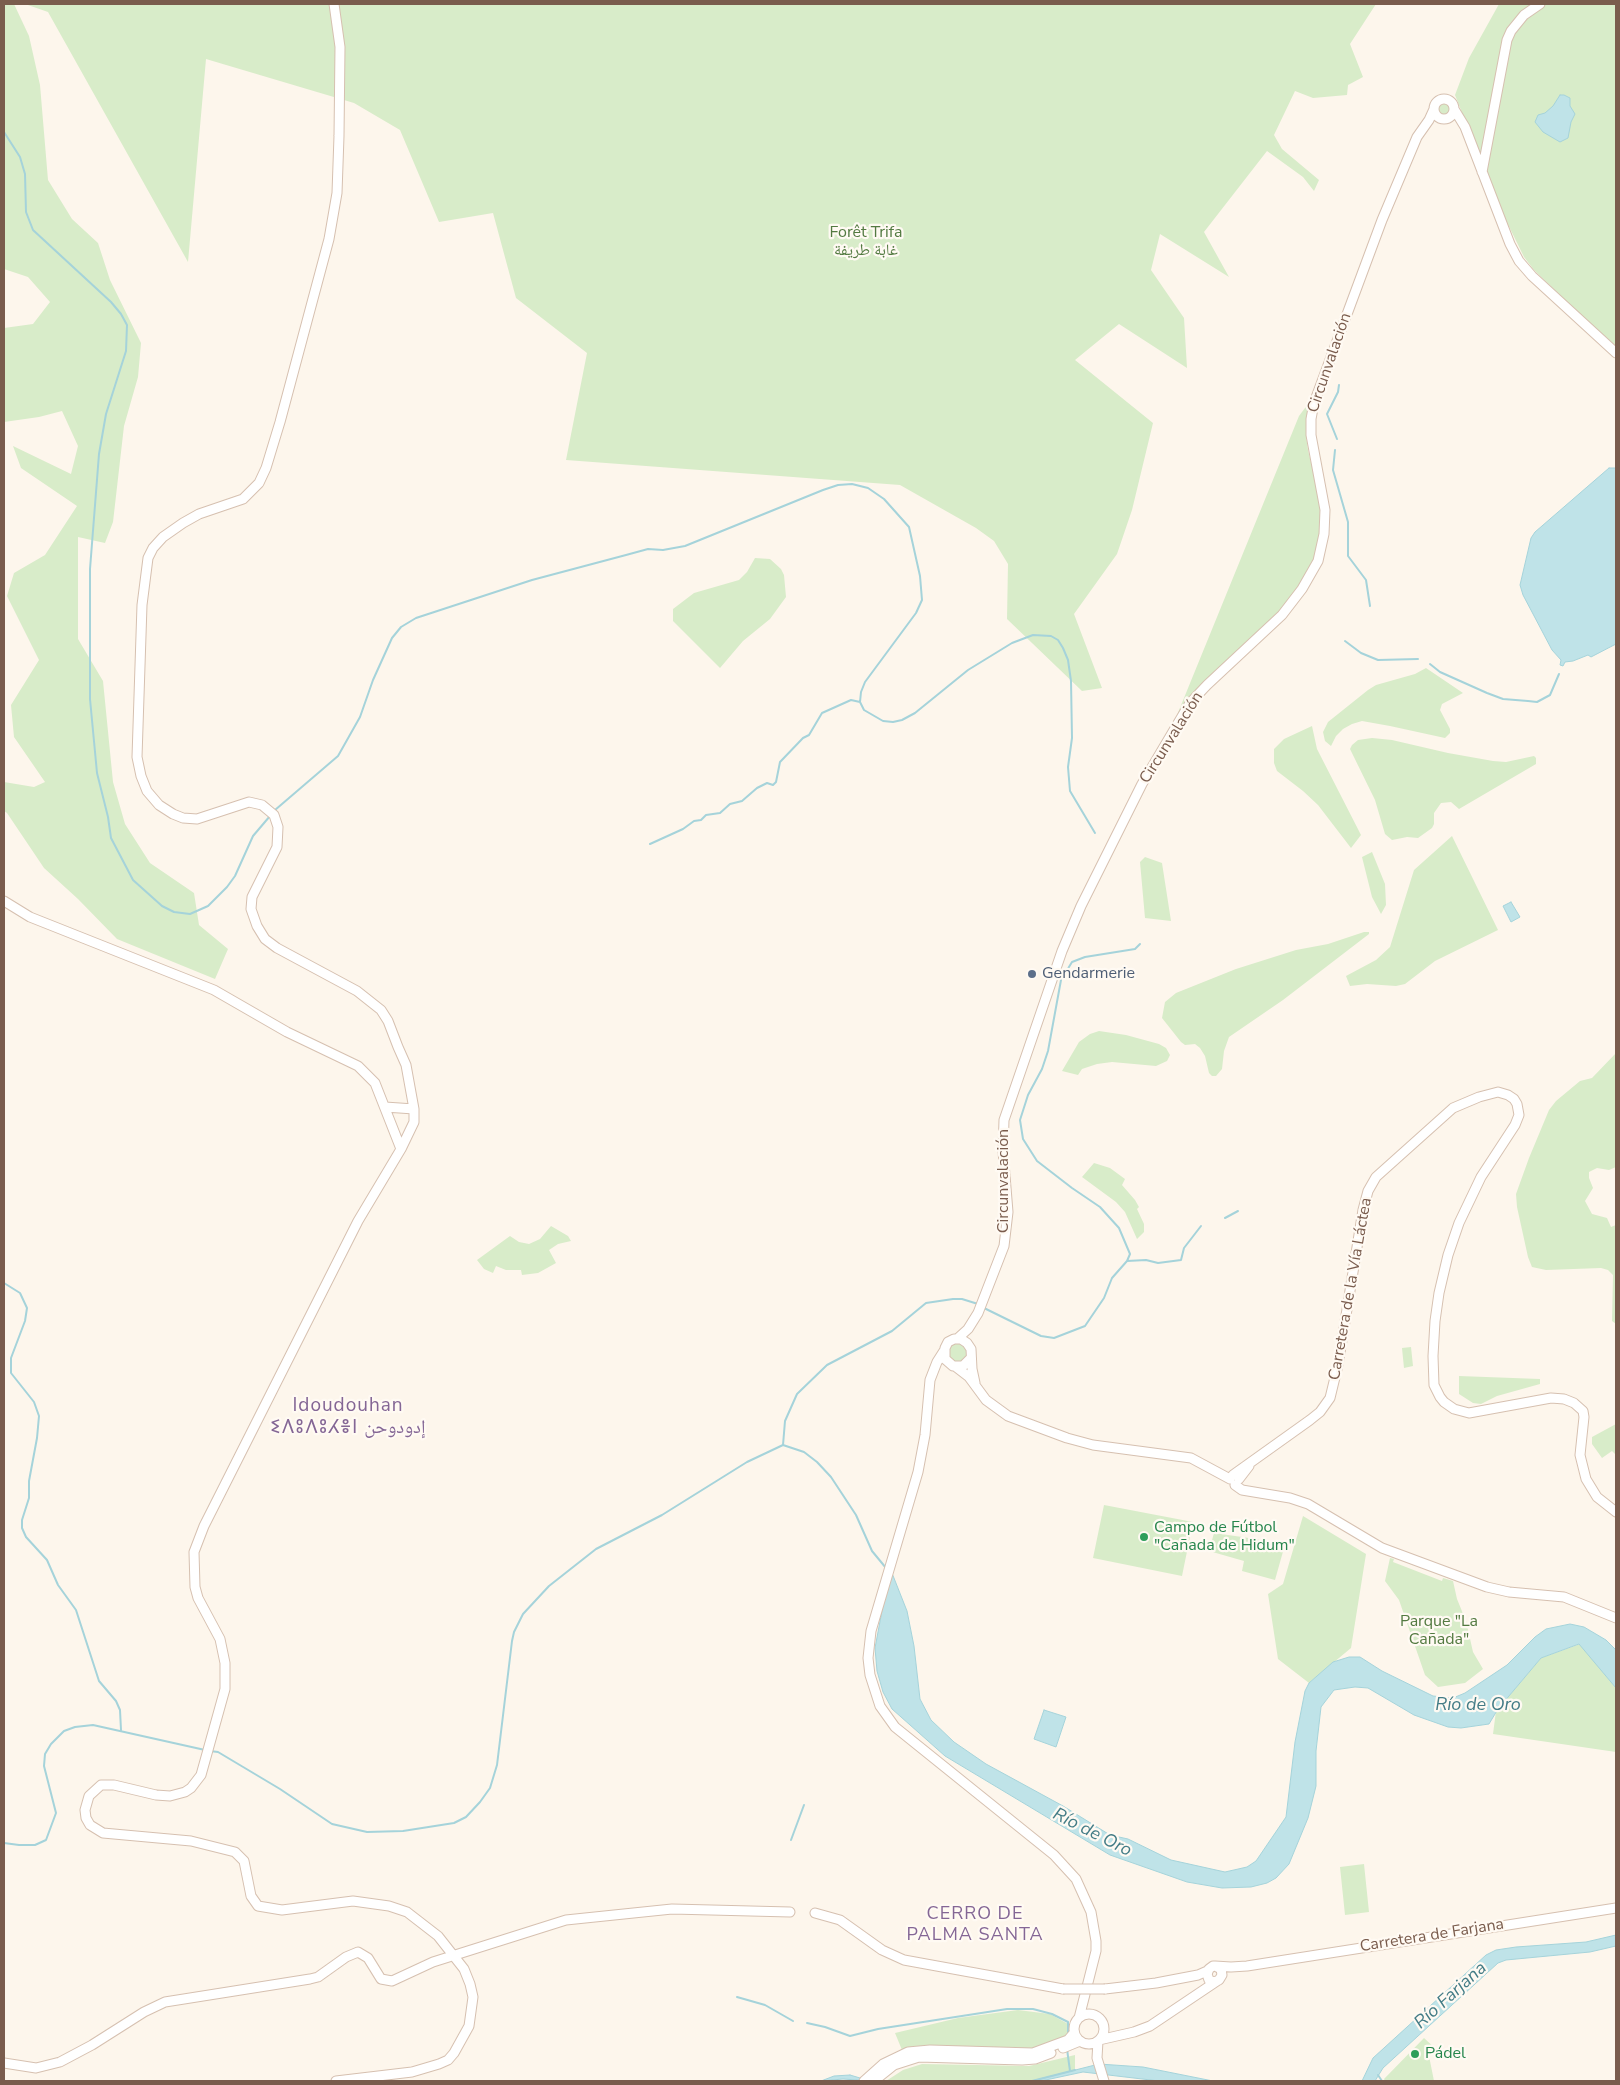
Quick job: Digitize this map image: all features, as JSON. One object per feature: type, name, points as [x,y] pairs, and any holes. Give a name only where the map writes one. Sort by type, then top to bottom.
[{"type":"street","points":[[334,4],[340,46],[339,136],[336,202],[326,248],[266,468],[259,483],[243,499],[198,514],[182,523],[163,537],[153,548],[148,558],[143,591],[137,757],[141,776],[147,791],[166,810],[183,818],[205,817],[249,802],[262,805],[271,812],[278,827],[277,847],[252,897],[251,908],[257,926],[265,939],[276,948],[357,991],[381,1010],[388,1020],[406,1065],[414,1109],[414,1122],[358,1221],[204,1526],[194,1552],[195,1587],[198,1598],[220,1639],[225,1663],[225,1689],[206,1762],[197,1782],[178,1795],[164,1796],[114,1785],[101,1785],[89,1796],[85,1810],[86,1818],[90,1825],[103,1833],[192,1841],[236,1852],[244,1861],[254,1901],[258,1906],[282,1910],[353,1901],[397,1909],[407,1912],[428,1927],[454,1954],[470,1984],[473,1997],[469,2026],[448,2060],[412,2072],[336,2081]]},
{"type":"street","points":[[1482,172],[1507,40],[1511,31],[1524,15],[1540,4]]},
{"type":"street","points":[[1466,132],[1456,124],[1436,115],[1434,109],[1437,102],[1445,99],[1451,102],[1461,117],[1519,261],[1532,276],[1616,353]]},
{"type":"street","name":"Circunvalación","points":[[972,1326],[1004,1246],[1008,1225],[1003,1151],[1004,1120],[1062,951],[1081,906],[1142,784],[1190,703],[1289,607],[1309,579],[1318,561],[1324,534],[1325,510],[1311,435],[1313,410],[1364,266],[1417,137],[1434,109]]},
{"type":"street","points":[[1417,137],[1430,125],[1452,115],[1454,109]]},
{"type":"street","points":[[4,901],[30,917],[214,990],[287,1032],[363,1070],[375,1083],[401,1148]]},
{"type":"street","name":"Carretera de la Vía Láctea","points":[[1235,1480],[1251,1461],[1320,1412],[1330,1398],[1338,1365],[1363,1210],[1368,1191],[1376,1177],[1453,1108],[1485,1095],[1502,1093],[1508,1095],[1517,1104],[1518,1120],[1483,1172],[1453,1240],[1444,1268],[1435,1321],[1434,1385],[1444,1402],[1454,1410],[1469,1413],[1551,1398],[1564,1399],[1574,1403],[1582,1411],[1584,1417],[1580,1455],[1586,1479],[1598,1497],[1616,1512]]},
{"type":"street","points":[[385,1107],[414,1109]]},
{"type":"street","points":[[972,1326],[957,1339],[948,1342],[933,1372],[923,1448],[874,1619],[869,1640],[868,1667],[877,1699],[888,1719],[910,1741],[1054,1855],[1079,1885],[1091,1912],[1096,1951],[1085,2002],[1075,2023],[1074,2033],[1067,2044]]},
{"type":"street","points":[[929,1394],[936,1376],[943,1369],[963,1366],[971,1353],[972,1326]]},
{"type":"street","points":[[957,1339],[968,1342],[976,1385]]},
{"type":"street","points":[[944,1351],[947,1362],[955,1366],[976,1385],[986,1400],[1000,1412],[1044,1430],[1093,1444],[1192,1458],[1235,1480],[1238,1488],[1290,1498],[1308,1504],[1382,1548],[1500,1591],[1564,1598],[1616,1618]]},
{"type":"street","points":[[4,2063],[36,2068],[60,2062],[160,2004],[174,2000],[318,1977],[352,1953],[364,1954],[378,1975],[386,1981],[399,1978],[419,1967],[454,1954],[566,1920],[677,1908],[790,1912]]},
{"type":"street","name":"Carretera de Farjana","points":[[1198,1995],[1209,1973],[1616,1908]]},
{"type":"street","points":[[814,1913],[840,1920],[882,1950],[904,1960],[1063,1989],[1105,1988],[1156,1983],[1209,1973],[1222,1972],[1219,1980],[1212,1981],[1209,1973]]},
{"type":"street","name":"Carretera de Farjana","points":[[1099,2040],[1150,2026],[1219,1980],[1247,1966]]},
{"type":"street","points":[[1085,2002],[1092,2015],[1100,2020],[1103,2030],[1099,2040],[1098,2058],[1104,2081]]},
{"type":"street","points":[[1079,2018],[1092,2015]]},
{"type":"street","points":[[1103,2030],[1115,2037]]},
{"type":"street","points":[[1074,2033],[1098,2058]]},
{"type":"street","points":[[864,2081],[875,2077],[894,2065],[919,2057],[1022,2060],[1067,2044],[1099,2040]]},
{"type":"green space","points":[[4,4],[14,4],[29,36],[40,85],[48,180],[72,219],[98,243],[110,280],[141,343],[138,377],[124,426],[113,522],[105,543],[78,537],[78,639],[103,681],[113,782],[125,824],[150,863],[194,893],[199,925],[228,949],[215,979],[117,939],[44,868],[4,811],[4,782],[34,787],[45,782],[14,737],[11,705],[39,660],[7,596],[14,573],[45,555],[77,506],[21,468],[13,446],[71,474],[78,446],[62,411],[39,417],[4,422],[4,328],[33,324],[50,302],[28,277],[4,269]]},
{"type":"green space","name":"Forêt Trifa غابة طريفة","points":[[25,4],[1376,4],[1350,44],[1363,77],[1348,85],[1347,95],[1313,98],[1295,91],[1274,135],[1282,149],[1319,180],[1314,191],[1303,177],[1267,151],[1204,232],[1229,277],[1160,234],[1151,270],[1184,318],[1187,368],[1119,324],[1075,360],[1153,423],[1132,510],[1117,554],[1074,614],[1102,688],[1082,691],[1007,619],[1008,564],[994,541],[976,528],[900,485],[566,460],[587,353],[516,298],[493,213],[439,222],[400,130],[354,103],[206,59],[188,262],[48,12]]},
{"type":"green space","points":[[1499,4],[1616,4],[1616,346],[1534,270],[1524,257],[1499,206],[1455,95],[1469,58]]},
{"type":"green space","points":[[1446,103],[1449,104],[1449,114],[1442,115],[1439,114],[1438,107],[1439,104]]},
{"type":"green space","points":[[1314,396],[1306,436],[1322,518],[1318,557],[1290,604],[1175,720],[1299,416]]},
{"type":"green space","points":[[755,558],[770,559],[781,569],[784,575],[786,597],[770,619],[743,641],[720,668],[673,621],[673,609],[694,593],[739,580],[747,572]]},
{"type":"green space","points":[[1426,668],[1463,693],[1442,704],[1440,710],[1450,729],[1450,733],[1445,738],[1362,721],[1343,729],[1336,736],[1331,746],[1325,741],[1323,732],[1328,722],[1368,690],[1376,685],[1415,674]]},
{"type":"green space","points":[[1312,726],[1317,749],[1361,835],[1351,848],[1318,805],[1277,771],[1274,763],[1274,749],[1284,739]]},
{"type":"green space","points":[[1372,738],[1392,740],[1493,761],[1506,762],[1534,756],[1536,764],[1459,809],[1451,802],[1441,803],[1434,813],[1432,828],[1418,838],[1407,837],[1392,840],[1385,834],[1375,800],[1350,749],[1358,740]]},
{"type":"green space","points":[[1452,836],[1498,930],[1435,961],[1405,984],[1396,986],[1367,984],[1350,986],[1346,976],[1376,960],[1390,947],[1414,870]]},
{"type":"green space","points":[[1372,852],[1385,884],[1386,905],[1381,914],[1372,897],[1362,857]]},
{"type":"green space","points":[[1145,857],[1162,863],[1171,921],[1145,918],[1140,862]]},
{"type":"green space","points":[[1369,932],[1369,934],[1283,1000],[1229,1037],[1224,1051],[1222,1069],[1216,1076],[1212,1076],[1209,1073],[1205,1056],[1200,1048],[1195,1044],[1185,1045],[1181,1042],[1162,1018],[1165,1002],[1176,993],[1236,969],[1296,950],[1328,944]]},
{"type":"green space","points":[[1099,1031],[1126,1035],[1159,1044],[1166,1048],[1170,1055],[1167,1061],[1156,1066],[1112,1062],[1082,1069],[1078,1075],[1062,1071],[1079,1042],[1090,1034]]},
{"type":"green space","points":[[1616,1053],[1616,1167],[1609,1170],[1597,1168],[1589,1172],[1593,1188],[1585,1201],[1592,1214],[1607,1218],[1611,1227],[1616,1225],[1616,1324],[1612,1321],[1613,1275],[1608,1270],[1601,1268],[1546,1270],[1532,1267],[1517,1207],[1516,1194],[1549,1110],[1556,1101],[1580,1081],[1592,1078]]},
{"type":"green space","points":[[1094,1163],[1110,1168],[1125,1179],[1122,1185],[1139,1207],[1137,1209],[1144,1224],[1144,1232],[1137,1239],[1125,1212],[1116,1202],[1082,1177]]},
{"type":"green space","points":[[551,1226],[568,1236],[571,1241],[558,1244],[549,1250],[556,1263],[538,1273],[522,1275],[521,1270],[506,1270],[496,1266],[493,1273],[484,1269],[477,1260],[510,1236],[519,1242],[529,1244],[540,1239]]},
{"type":"green space","points":[[958,1343],[965,1346],[968,1353],[965,1360],[958,1363],[951,1360],[948,1353],[951,1346]]},
{"type":"green space","points":[[1411,1347],[1413,1366],[1404,1368],[1402,1348]]},
{"type":"green space","points":[[1459,1376],[1540,1379],[1540,1384],[1497,1396],[1481,1404],[1473,1403],[1459,1394]]},
{"type":"green space","points":[[1616,1424],[1616,1455],[1612,1451],[1602,1458],[1592,1444],[1592,1437]]},
{"type":"green space","name":"Campo de Fútbol \"Cañada de Hidum\"","points":[[1104,1505],[1193,1522],[1182,1576],[1093,1558]]},
{"type":"green space","points":[[1303,1516],[1366,1554],[1351,1648],[1309,1683],[1278,1659],[1268,1594],[1283,1584]]},
{"type":"green space","points":[[1214,1533],[1256,1539],[1284,1548],[1275,1580],[1242,1571],[1244,1561],[1209,1551]]},
{"type":"green space","name":"Parque \"La Cañada\"","points":[[1390,1558],[1394,1559],[1393,1562],[1442,1581],[1443,1578],[1453,1581],[1457,1599],[1466,1621],[1473,1652],[1483,1669],[1465,1683],[1438,1687],[1425,1675],[1399,1600],[1385,1581]]},
{"type":"green space","points":[[1580,1644],[1616,1688],[1616,1752],[1493,1734],[1496,1711],[1541,1658]]},
{"type":"green space","points":[[1364,1864],[1369,1912],[1345,1915],[1340,1867]]},
{"type":"green space","points":[[1018,2010],[1050,2014],[1070,2025],[1071,2032],[1067,2040],[1033,2050],[902,2050],[895,2033],[958,2018]]},
{"type":"green space","points":[[1424,2038],[1437,2050],[1428,2051],[1434,2081],[1385,2081],[1384,2079]]},
{"type":"green space","points":[[1075,2055],[1075,2070],[1032,2081],[886,2081],[903,2070],[922,2064],[1029,2066]]},
{"type":"water","points":[[1560,95],[1570,98],[1570,106],[1575,114],[1571,122],[1568,138],[1560,142],[1543,132],[1535,122],[1538,115],[1545,113],[1553,106]]},
{"type":"water","points":[[1609,468],[1616,468],[1616,644],[1591,657],[1588,655],[1565,662],[1563,666],[1560,665],[1561,660],[1552,650],[1523,595],[1520,585],[1531,538],[1535,532]]},
{"type":"water","points":[[1511,902],[1520,917],[1511,922],[1503,906]]},
{"type":"water","name":"Río de Oro","points":[[890,1568],[907,1611],[914,1646],[920,1699],[931,1720],[954,1742],[986,1764],[1063,1806],[1110,1835],[1128,1839],[1171,1860],[1225,1872],[1247,1867],[1256,1861],[1286,1817],[1295,1742],[1305,1691],[1309,1683],[1333,1662],[1349,1657],[1360,1657],[1382,1671],[1433,1696],[1453,1698],[1465,1693],[1507,1665],[1535,1637],[1546,1629],[1570,1624],[1584,1627],[1606,1640],[1616,1650],[1616,1688],[1579,1644],[1541,1658],[1498,1709],[1489,1724],[1461,1728],[1448,1727],[1414,1715],[1368,1688],[1355,1687],[1334,1690],[1321,1707],[1316,1751],[1316,1786],[1308,1818],[1289,1864],[1276,1878],[1267,1883],[1251,1887],[1222,1888],[1187,1882],[1110,1855],[945,1756],[892,1709],[883,1692],[877,1671],[875,1648]]},
{"type":"water","points":[[1044,1710],[1066,1717],[1056,1747],[1034,1739]]},
{"type":"water","name":"Río Farjana","points":[[1616,1935],[1616,1946],[1590,1952],[1506,1960],[1498,1963],[1383,2068],[1375,2081],[1362,2081],[1373,2058],[1486,1955],[1496,1950],[1586,1942]]},
{"type":"water","points":[[1099,2064],[1143,2067],[1213,2081],[1159,2081],[1083,2072],[1041,2081],[1032,2081]]},
{"type":"water","points":[[850,2075],[870,2081],[843,2079],[821,2081],[834,2076]]},
{"type":"waterway","points":[[4,132],[20,157],[25,174],[26,212],[33,230],[111,302],[127,325],[126,351],[106,414],[99,454],[90,569],[90,699],[97,773],[111,838],[133,880],[162,906],[174,912],[190,914],[208,906],[227,887],[235,876],[253,836],[270,816]]},
{"type":"waterway","points":[[1337,439],[1327,414],[1338,392],[1339,385]]},
{"type":"waterway","points":[[1335,450],[1333,470],[1348,522],[1348,556],[1366,580],[1370,606]]},
{"type":"waterway","points":[[275,810],[338,756],[360,717],[373,680],[392,638],[401,627],[416,618],[532,580],[648,549],[663,550],[685,546],[823,490],[838,485],[852,484],[868,488],[884,499],[909,527],[920,576],[922,600],[916,613],[865,682],[860,702],[864,710],[883,721],[893,722],[902,720],[915,713],[968,670],[1012,643],[1033,635],[1051,636],[1058,640],[1063,648],[1068,660],[1071,681],[1072,738],[1068,767],[1070,791],[1095,833]]},
{"type":"waterway","points":[[1345,641],[1361,653],[1378,660],[1418,659]]},
{"type":"waterway","points":[[1430,664],[1440,672],[1503,699],[1537,702],[1550,695],[1559,674]]},
{"type":"waterway","points":[[650,844],[683,829],[694,821],[701,820],[706,815],[720,813],[730,804],[742,801],[757,788],[767,783],[773,785],[776,782],[780,762],[803,738],[809,735],[822,713],[851,700],[860,702]]},
{"type":"waterway","points":[[984,1308],[1041,1336],[1054,1338],[1085,1326],[1104,1298],[1112,1278],[1127,1261],[1130,1254],[1119,1228],[1100,1207],[1037,1161],[1023,1139],[1020,1120],[1028,1095],[1042,1069],[1048,1051],[1061,980],[1072,962],[1085,957],[1135,949],[1140,944]]},
{"type":"waterway","points":[[1225,1218],[1238,1211]]},
{"type":"waterway","points":[[1127,1261],[1146,1260],[1158,1263],[1181,1260],[1184,1248],[1201,1226]]},
{"type":"waterway","points":[[4,1283],[20,1293],[27,1308],[25,1321],[11,1358],[11,1373],[34,1402],[39,1416],[29,1481],[29,1498],[22,1520],[22,1528],[26,1537],[47,1560],[58,1585],[76,1610],[99,1681],[116,1701],[120,1710],[121,1730]]},
{"type":"waterway","points":[[783,1445],[785,1421],[797,1394],[827,1365],[892,1331],[926,1303],[962,1299],[978,1304]]},
{"type":"waterway","points":[[210,1751],[218,1752],[280,1789],[332,1824],[367,1832],[403,1831],[454,1823],[466,1817],[490,1788],[497,1765],[512,1641],[514,1632],[523,1614],[549,1586],[596,1549],[662,1515],[747,1462],[783,1445],[804,1452],[831,1477],[856,1515],[872,1551],[886,1568]]},
{"type":"waterway","points":[[4,1843],[35,1845],[46,1840],[56,1813],[44,1766],[45,1754],[51,1744],[64,1731],[75,1727],[93,1725],[205,1750]]},
{"type":"waterway","points":[[791,1840],[804,1805]]},
{"type":"waterway","points":[[737,1997],[765,2005],[793,2021]]},
{"type":"waterway","points":[[807,2023],[850,2036],[878,2029],[1007,2009],[1033,2009],[1052,2014],[1068,2022],[1068,2034]]},
{"type":"waterway","points":[[1067,2049],[1070,2071]]},
{"type":"waterway","name":"Río Farjana","points":[[1032,2081],[1075,2070]]},
{"type":"waterway","points":[[1378,2075],[1382,2081]]},
{"type":"place","name":"Gendarmerie","points":[[1032,974]]},
{"type":"place","name":"Campo de Fútbol \"Cañada de Hidum\"","points":[[1144,1537]]},
{"type":"place","name":"Pádel","points":[[1415,2054]]},
{"type":"district","name":"Idoudouhan ⵉⴷⵓⴷⵓⵃⴻⵏ إدودوحن","points":[[348,1417]]},
{"type":"district","name":"CERRO DE PALMA SANTA","points":[[975,1925]]}]
